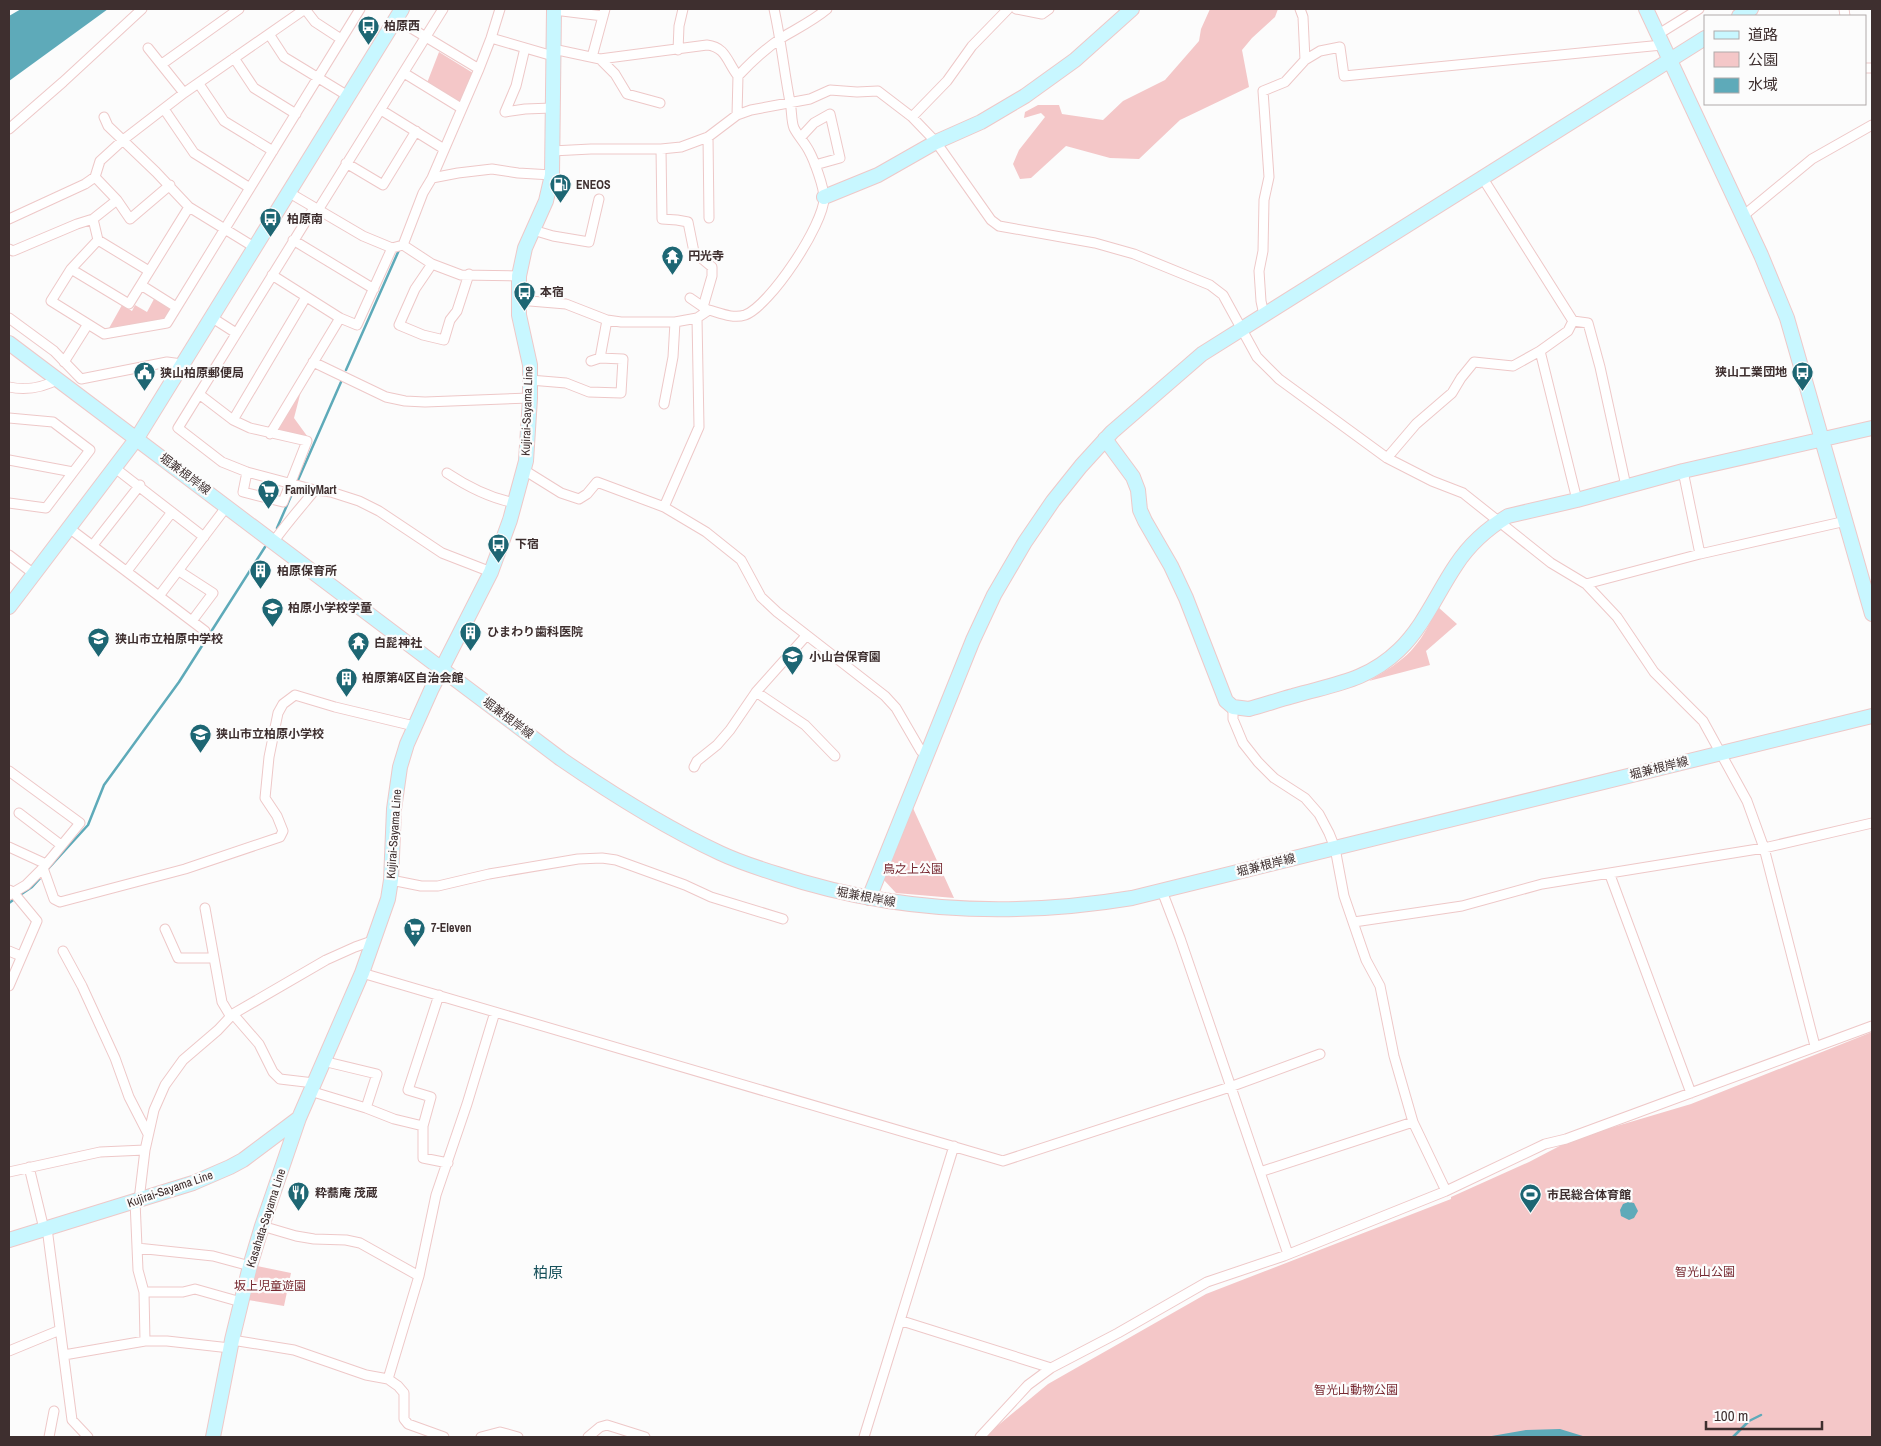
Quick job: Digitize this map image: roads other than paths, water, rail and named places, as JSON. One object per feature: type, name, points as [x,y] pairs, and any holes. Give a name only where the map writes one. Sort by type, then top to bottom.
[{"type":"street","points":[[9,129],[64,82],[142,9]]},
{"type":"street","points":[[162,64],[239,9]]},
{"type":"street","points":[[9,218],[85,184],[95,177],[100,161],[123,140],[184,93],[305,9],[315,22],[341,39]]},
{"type":"street","points":[[98,240],[72,269],[51,301],[104,334],[167,323],[360,9]]},
{"type":"street","points":[[443,9],[381,110],[316,209],[293,240],[178,428],[222,462],[247,472],[315,490],[331,492],[359,502],[379,511],[442,553],[491,572]]},
{"type":"street","points":[[404,245],[423,193],[432,178],[479,69],[500,9]]},
{"type":"street","points":[[554,9],[604,12],[596,58]]},
{"type":"street","name":"Kujirai-Sayama Line","points":[[9,1240],[193,1183],[230,1167],[299,1118],[362,973],[388,900],[392,880],[394,809],[397,787],[400,767],[414,726],[491,572],[510,520],[524,470],[528,446],[530,365],[519,315],[519,276],[525,248],[546,201],[552,175],[554,9]]},
{"type":"street","points":[[678,50],[679,26],[683,9]]},
{"type":"street","points":[[690,298],[706,308],[734,317],[752,311],[782,280],[812,231],[820,214],[824,197],[815,165],[801,137],[794,128],[784,73],[781,38],[774,9]]},
{"type":"street","points":[[738,76],[754,59],[781,38],[827,9]]},
{"type":"street","points":[[912,117],[947,80],[972,46],[1008,9]]},
{"type":"street","points":[[1016,9],[1042,14],[1049,9]]},
{"type":"street","points":[[824,197],[878,175],[936,142],[981,122],[1026,96],[1075,60],[1132,9]]},
{"type":"street","points":[[1300,9],[1303,17],[1305,60]]},
{"type":"street","points":[[1646,9],[1743,216],[1787,318],[1824,440],[1872,614]]},
{"type":"street","points":[[1264,315],[1259,271],[1263,252],[1264,200],[1269,177],[1263,91],[1285,82],[1305,60],[1320,52],[1340,47],[1344,76],[1660,40],[1694,10]]},
{"type":"street","points":[[9,607],[137,438],[399,14],[426,37],[479,69]]},
{"type":"street","points":[[269,34],[284,57],[348,96]]},
{"type":"street","points":[[491,38],[525,48],[596,58],[678,50],[707,45],[716,46],[723,51],[738,76],[736,115]]},
{"type":"street","points":[[869,898],[973,640],[994,595],[1025,542],[1053,501],[1105,439],[1202,354],[1704,39]]},
{"type":"street","points":[[148,48],[184,93]]},
{"type":"street","points":[[525,48],[516,86],[505,112],[552,108]]},
{"type":"street","points":[[234,58],[254,88],[296,114]]},
{"type":"street","points":[[596,58],[615,74],[627,94],[660,103]]},
{"type":"street","points":[[404,73],[461,108]]},
{"type":"street","points":[[199,84],[224,121],[273,151]]},
{"type":"street","points":[[552,151],[681,147],[708,137],[736,115],[751,110],[791,104],[810,99],[830,90],[878,91],[912,117],[936,142],[991,220],[999,226],[1095,244],[1134,254],[1210,285],[1223,295],[1257,357],[1279,379],[1388,458],[1432,482],[1463,493],[1551,563],[1586,584],[1618,617],[1654,672],[1703,721],[1748,801],[1764,848],[1815,1046]]},
{"type":"street","points":[[164,110],[194,154],[250,188]]},
{"type":"street","points":[[381,110],[444,149]]},
{"type":"street","points":[[801,137],[814,123],[830,114],[840,158],[815,165]]},
{"type":"street","points":[[104,117],[108,126],[170,185],[189,207],[254,247]]},
{"type":"street","points":[[1743,216],[1812,158],[1872,125]]},
{"type":"street","points":[[346,163],[383,185],[416,131]]},
{"type":"street","points":[[708,137],[708,218]]},
{"type":"street","points":[[518,300],[566,304],[607,320],[621,322],[676,322],[697,318],[706,308],[712,267],[694,252],[688,222],[662,219],[661,149]]},
{"type":"street","points":[[432,178],[458,172],[492,169],[552,175]]},
{"type":"street","points":[[95,177],[117,200],[130,218],[170,185]]},
{"type":"street","points":[[1482,177],[1573,321]]},
{"type":"street","points":[[288,192],[363,236],[392,248],[404,245],[432,264],[462,275],[519,276]]},
{"type":"street","points":[[534,230],[553,236],[588,242],[599,199]]},
{"type":"street","points":[[9,249],[13,251],[93,219],[117,200]]},
{"type":"street","points":[[72,269],[129,304],[189,207]]},
{"type":"street","points":[[93,219],[98,240],[149,271]]},
{"type":"street","points":[[293,240],[374,289]]},
{"type":"street","points":[[272,275],[340,318],[357,325],[392,248]]},
{"type":"street","points":[[432,264],[415,289],[399,325],[423,335],[444,340],[450,320],[457,310],[469,274]]},
{"type":"street","points":[[141,285],[176,307]]},
{"type":"street","points":[[233,420],[306,297]]},
{"type":"street","points":[[212,317],[236,333]]},
{"type":"street","points":[[9,318],[54,351],[81,379],[167,362],[182,364]]},
{"type":"street","points":[[270,434],[340,318]]},
{"type":"street","points":[[664,507],[699,427],[697,318]]},
{"type":"street","points":[[600,358],[607,320]]},
{"type":"street","points":[[1388,458],[1416,424],[1452,393],[1474,362],[1513,366],[1540,351],[1568,331],[1573,321]]},
{"type":"street","points":[[1573,321],[1588,323],[1600,367],[1626,486]]},
{"type":"street","points":[[664,404],[673,357],[676,322]]},
{"type":"street","points":[[64,362],[88,324]]},
{"type":"street","name":"堀兼根岸線","points":[[9,343],[602,787],[675,831],[722,854],[813,885],[869,898],[949,909],[999,910],[1098,904],[1162,891],[1872,716]]},
{"type":"street","points":[[1540,351],[1577,500]]},
{"type":"street","points":[[530,380],[566,383],[589,392],[621,393],[623,359],[600,358],[591,361]]},
{"type":"street","points":[[313,362],[386,397],[426,402],[530,398]]},
{"type":"street","points":[[10,390],[46,386],[59,379]]},
{"type":"street","points":[[199,394],[233,420],[250,428],[307,441],[295,484],[283,502],[242,492],[247,472]]},
{"type":"street","points":[[9,418],[53,422],[90,450],[46,508],[9,503]]},
{"type":"street","points":[[1105,439],[1133,477],[1138,490],[1140,510],[1171,566],[1186,598],[1221,692],[1226,701],[1233,707],[1249,709],[1341,684],[1372,671],[1399,650],[1414,634],[1468,548],[1498,522],[1508,516],[1577,500],[1683,471],[1872,428]]},
{"type":"street","points":[[9,460],[74,472]]},
{"type":"street","points":[[115,468],[140,485],[204,537]]},
{"type":"street","points":[[524,470],[561,493],[579,499],[587,494],[597,482],[664,507],[706,532],[742,560],[761,597],[806,636],[885,696],[896,708],[921,751],[927,754]]},
{"type":"street","points":[[1683,471],[1700,554]]},
{"type":"street","points":[[446,473],[496,500],[515,503]]},
{"type":"street","points":[[93,546],[140,485]]},
{"type":"street","points":[[274,541],[292,515],[300,509],[315,490]]},
{"type":"street","points":[[159,596],[227,506]]},
{"type":"street","points":[[127,571],[172,512]]},
{"type":"street","points":[[1586,584],[1700,554],[1846,520]]},
{"type":"street","points":[[69,528],[205,631]]},
{"type":"street","points":[[9,556],[34,574]]},
{"type":"street","points":[[179,571],[213,593],[192,621]]},
{"type":"street","points":[[694,767],[697,761],[716,746],[730,730],[756,692],[806,636]]},
{"type":"street","points":[[756,692],[805,725],[835,756]]},
{"type":"street","points":[[9,847],[44,866],[54,899],[60,902],[186,869],[280,837],[283,831],[277,816],[265,798],[269,757],[278,713],[283,704],[295,695],[335,707],[414,726]]},
{"type":"street","points":[[1233,707],[1233,719],[1243,743],[1274,778],[1310,803],[1319,814],[1335,848],[1344,896],[1366,960],[1380,986],[1394,1056],[1413,1122],[1446,1191]]},
{"type":"street","points":[[9,770],[80,823],[26,885],[10,892],[21,901],[36,921],[9,986]]},
{"type":"street","points":[[19,814],[62,845]]},
{"type":"street","points":[[1354,922],[1462,906],[1542,884],[1610,875],[1764,848],[1872,823]]},
{"type":"street","points":[[392,880],[421,886],[438,886],[490,874],[578,859],[602,858],[616,860],[711,897],[783,919]]},
{"type":"street","points":[[1610,875],[1691,1093]]},
{"type":"street","points":[[1162,891],[1180,938],[1288,1254]]},
{"type":"street","points":[[205,908],[222,1002],[259,1044],[273,1072],[280,1079],[312,1087],[394,1119],[423,1126]]},
{"type":"street","points":[[165,929],[178,958],[214,958]]},
{"type":"street","points":[[145,1341],[144,1292],[139,1274],[137,1248],[137,1200],[148,1134],[159,1096],[183,1060],[218,1030],[232,1015],[326,960],[375,940]]},
{"type":"street","points":[[9,951],[21,956]]},
{"type":"street","points":[[64,951],[115,1058],[129,1097],[148,1134]]},
{"type":"street","points":[[362,973],[1003,1161],[1230,1087],[1320,1054]]},
{"type":"street","points":[[438,995],[408,1090],[430,1097],[423,1126],[424,1158],[448,1163]]},
{"type":"street","points":[[388,1378],[419,1276],[436,1195],[448,1163],[495,1012]]},
{"type":"street","points":[[980,1437],[1028,1385],[1051,1368],[1206,1282],[1288,1254],[1446,1191],[1545,1144],[1566,1139],[1872,1026]]},
{"type":"street","points":[[323,1061],[377,1074],[366,1108]]},
{"type":"street","name":"Kasahata-Sayama Line","points":[[212,1437],[231,1344],[250,1266],[299,1118]]},
{"type":"street","points":[[1260,1172],[1413,1122]]},
{"type":"street","points":[[864,1437],[902,1321],[954,1146]]},
{"type":"street","points":[[9,1172],[100,1152],[145,1150]]},
{"type":"street","points":[[29,1167],[46,1228],[72,1420],[88,1437]]},
{"type":"street","points":[[262,1226],[296,1236],[360,1243],[419,1276]]},
{"type":"street","points":[[137,1248],[212,1256],[250,1266]]},
{"type":"street","points":[[144,1292],[183,1292],[195,1290],[241,1302]]},
{"type":"street","points":[[902,1321],[1051,1368]]},
{"type":"street","points":[[9,1351],[60,1330]]},
{"type":"street","points":[[64,1355],[145,1341],[231,1344],[294,1350],[366,1375],[388,1378],[404,1393],[404,1419],[408,1424],[444,1437]]},
{"type":"street","points":[[49,1437],[54,1410]]},
{"type":"street","points":[[588,1437],[600,1427],[607,1425],[645,1437]]},
{"type":"street","points":[[481,1437],[500,1432],[518,1437]]},
{"type":"water","points":[[21,9],[108,9],[9,81],[9,16]]},
{"type":"water","points":[[1628,1202],[1634,1203],[1638,1211],[1634,1218],[1629,1220],[1621,1216],[1620,1210],[1623,1204]]},
{"type":"water","points":[[1560,1429],[1586,1437],[1486,1437],[1526,1430]]},
{"type":"waterway","points":[[346,370],[399,250]]},
{"type":"waterway","points":[[277,528],[341,382]]},
{"type":"waterway","points":[[47,870],[88,825],[104,785],[179,682],[265,547]]},
{"type":"waterway","points":[[20,895],[32,887],[44,874]]},
{"type":"waterway","points":[[9,903],[16,898]]},
{"type":"waterway","points":[[1733,1437],[1749,1421],[1761,1415]]},
{"type":"place","name":"柏原西","points":[[368,45]]},
{"type":"place","name":"ENEOS","points":[[560,204]]},
{"type":"place","name":"柏原南","points":[[271,238]]},
{"type":"place","name":"円光寺","points":[[672,275]]},
{"type":"place","name":"本宿","points":[[524,311]]},
{"type":"place","name":"狭山工業団地","points":[[1803,391]]},
{"type":"place","name":"狭山柏原郵便局","points":[[144,392]]},
{"type":"place","name":"FamilyMart","points":[[269,509]]},
{"type":"place","name":"下宿","points":[[499,563]]},
{"type":"place","name":"柏原保育所","points":[[261,590]]},
{"type":"place","name":"柏原小学校学童","points":[[272,627]]},
{"type":"place","name":"ひまわり歯科医院","points":[[471,651]]},
{"type":"place","name":"狭山市立柏原中学校","points":[[99,658]]},
{"type":"place","name":"白髭神社","points":[[358,662]]},
{"type":"place","name":"小山台保育園","points":[[793,676]]},
{"type":"place","name":"柏原第4区自治会館","points":[[346,697]]},
{"type":"place","name":"狭山市立柏原小学校","points":[[200,753]]},
{"type":"place","name":"7-Eleven","points":[[415,947]]},
{"type":"place","name":"粋蕎庵 茂蔵","points":[[299,1212]]},
{"type":"place","name":"市民総合体育館","points":[[1531,1214]]},
{"type":"district","name":"柏原","points":[[548,1272]]},
{"type":"park label","name":"鳥之上公園","points":[[913,869]]},
{"type":"park label","name":"智光山公園","points":[[1705,1272]]},
{"type":"park label","name":"坂上児童遊園","points":[[270,1286]]},
{"type":"park label","name":"智光山動物公園","points":[[1356,1390]]}]
